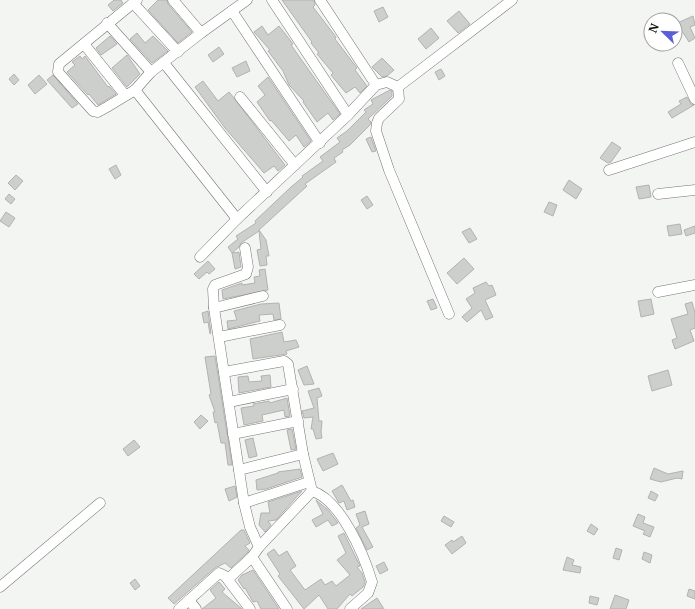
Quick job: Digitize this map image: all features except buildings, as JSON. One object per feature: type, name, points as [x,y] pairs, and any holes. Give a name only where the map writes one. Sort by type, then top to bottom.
[{"type":"street","points":[[173,0],[201,33]]},
{"type":"street","points":[[178,52],[135,2],[107,23],[84,44],[62,61],[58,68],[58,72],[93,111],[98,112],[135,90],[152,72],[246,0]]},
{"type":"street","points":[[272,0],[348,115]]},
{"type":"street","points":[[320,0],[376,85]]},
{"type":"street","points":[[398,87],[512,0]]},
{"type":"street","points":[[232,11],[320,142]]},
{"type":"street","points":[[107,23],[152,72]]},
{"type":"street","points":[[84,44],[125,95]]},
{"type":"street","points":[[164,63],[267,192]]},
{"type":"street","points":[[678,64],[695,99]]},
{"type":"street","points":[[200,257],[237,219],[348,115],[376,85],[387,82],[398,87]]},
{"type":"street","points":[[398,87],[399,99],[379,118],[376,131],[389,170],[449,314]]},
{"type":"street","points":[[135,90],[237,219]]},
{"type":"street","points":[[240,97],[295,164]]},
{"type":"street","points":[[609,170],[695,142]]},
{"type":"street","points":[[658,194],[666,195],[695,190]]},
{"type":"street","points":[[245,248],[248,267],[246,274],[215,285],[213,289],[214,308],[244,503],[250,527],[260,547]]},
{"type":"street","points":[[658,292],[695,285]]},
{"type":"street","points":[[214,308],[263,296]]},
{"type":"street","points":[[219,337],[280,325]]},
{"type":"street","points":[[224,372],[284,361],[288,364],[303,454],[311,487],[322,496],[344,521],[351,532],[372,582],[368,592],[350,609]]},
{"type":"street","points":[[229,402],[293,389]]},
{"type":"street","points":[[233,434],[298,421]]},
{"type":"street","points":[[239,470],[303,454]]},
{"type":"street","points":[[244,503],[311,487]]},
{"type":"street","points":[[228,579],[252,557],[311,487]]},
{"type":"street","points":[[0,587],[100,503]]},
{"type":"street","points":[[252,557],[287,609]]},
{"type":"street","points":[[178,609],[216,574],[221,573],[228,579],[250,609]]},
{"type":"street","points":[[188,600],[196,609]]}]
